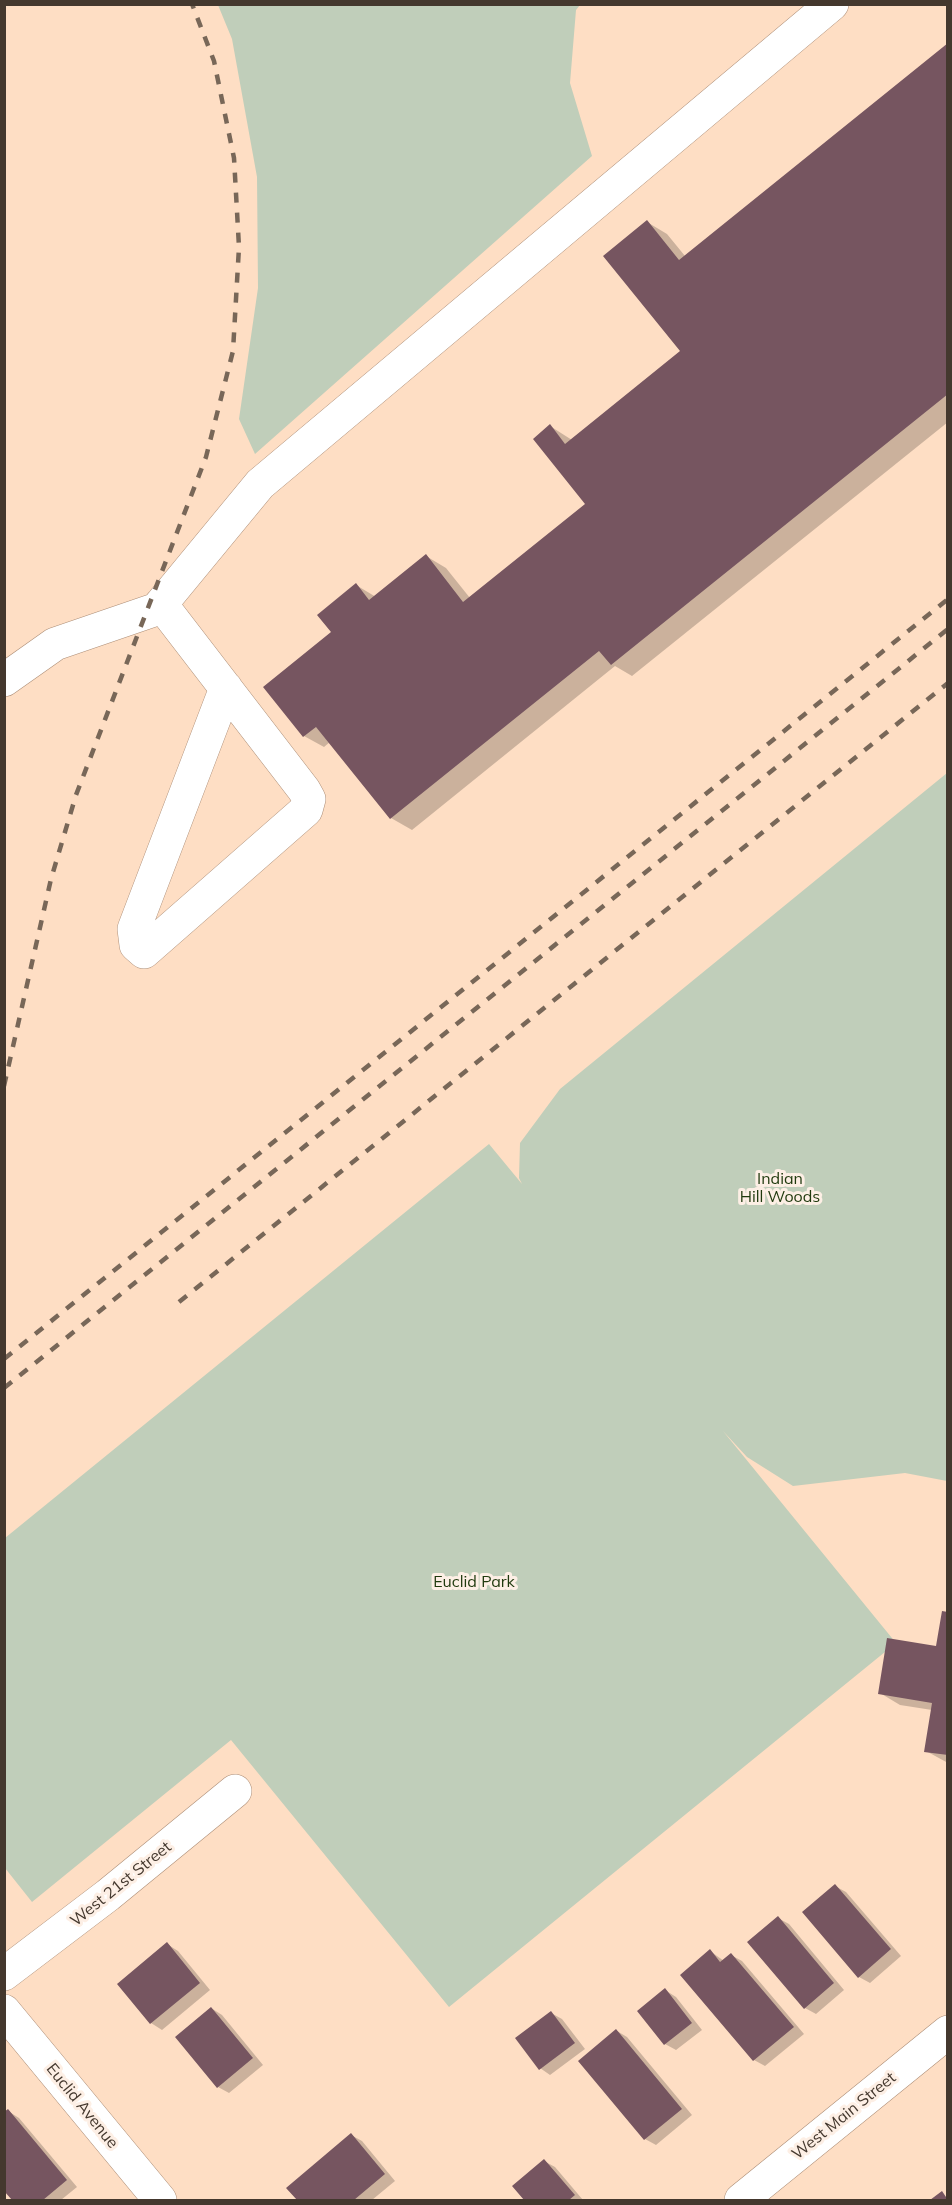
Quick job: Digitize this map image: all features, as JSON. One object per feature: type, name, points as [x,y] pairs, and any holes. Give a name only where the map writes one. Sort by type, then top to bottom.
[{"type":"street","points":[[4,681],[55,644],[157,609],[260,484],[832,4]]},
{"type":"street","points":[[161,604],[226,688],[304,790],[309,799],[306,810],[144,952],[136,945],[134,929],[226,688]]},
{"type":"street","name":"West 21st Street","points":[[4,1974],[108,1895],[235,1791]]},
{"type":"street","name":"Euclid Avenue","points":[[4,2011],[160,2200]]},
{"type":"street","name":"West Main Street","points":[[741,2200],[948,2032]]},
{"type":"green space","points":[[218,5],[580,5],[576,10],[570,83],[592,156],[255,454],[239,419],[258,288],[257,177],[232,39]]},
{"type":"green space","name":"Euclid Park","points":[[947,773],[947,1481],[905,1473],[793,1486],[747,1457],[723,1431],[896,1643],[449,2007],[231,1740],[32,1902],[5,1868],[5,1538],[489,1144],[522,1184],[519,1178],[520,1143],[560,1089]]},
{"type":"building","points":[[948,43],[948,394],[611,665],[599,651],[390,819],[316,727],[303,737],[263,687],[331,632],[317,615],[356,583],[369,600],[426,554],[463,602],[585,504],[533,439],[550,424],[565,444],[680,351],[603,256],[647,220],[679,260]]},
{"type":"building","points":[[942,1611],[948,1612],[948,1755],[924,1752],[932,1703],[878,1694],[887,1638],[936,1646]]},
{"type":"building","points":[[835,1884],[891,1949],[858,1978],[802,1912]]},
{"type":"building","points":[[778,1916],[834,1983],[804,2009],[747,1942]]},
{"type":"building","points":[[167,1942],[200,1983],[150,2024],[117,1984]]},
{"type":"building","points":[[710,1949],[720,1962],[731,1953],[794,2027],[753,2061],[680,1975]]},
{"type":"building","points":[[665,1988],[692,2023],[664,2045],[637,2011]]},
{"type":"building","points":[[211,2007],[253,2058],[217,2088],[175,2037]]},
{"type":"building","points":[[551,2011],[575,2043],[539,2070],[515,2038]]},
{"type":"building","points":[[616,2029],[682,2109],[644,2140],[578,2061]]},
{"type":"building","points":[[8,2109],[67,2180],[43,2200],[12,2200],[4,2191],[4,2112]]},
{"type":"building","points":[[351,2133],[385,2174],[354,2200],[297,2200],[286,2188]]},
{"type":"building","points":[[544,2159],[575,2195],[569,2200],[524,2200],[512,2186]]},
{"type":"building","points":[[942,2191],[948,2200],[930,2200]]},
{"type":"railway","points":[[4,1086],[51,879],[76,795],[206,457],[233,351],[239,247],[234,158],[214,61],[192,4]]},
{"type":"railway","points":[[4,1359],[948,599]]},
{"type":"railway","points":[[4,1388],[948,629]]},
{"type":"railway","points":[[179,1302],[948,683]]},
{"type":"park label","name":"Indian Hill Woods","points":[[780,1188]]}]
